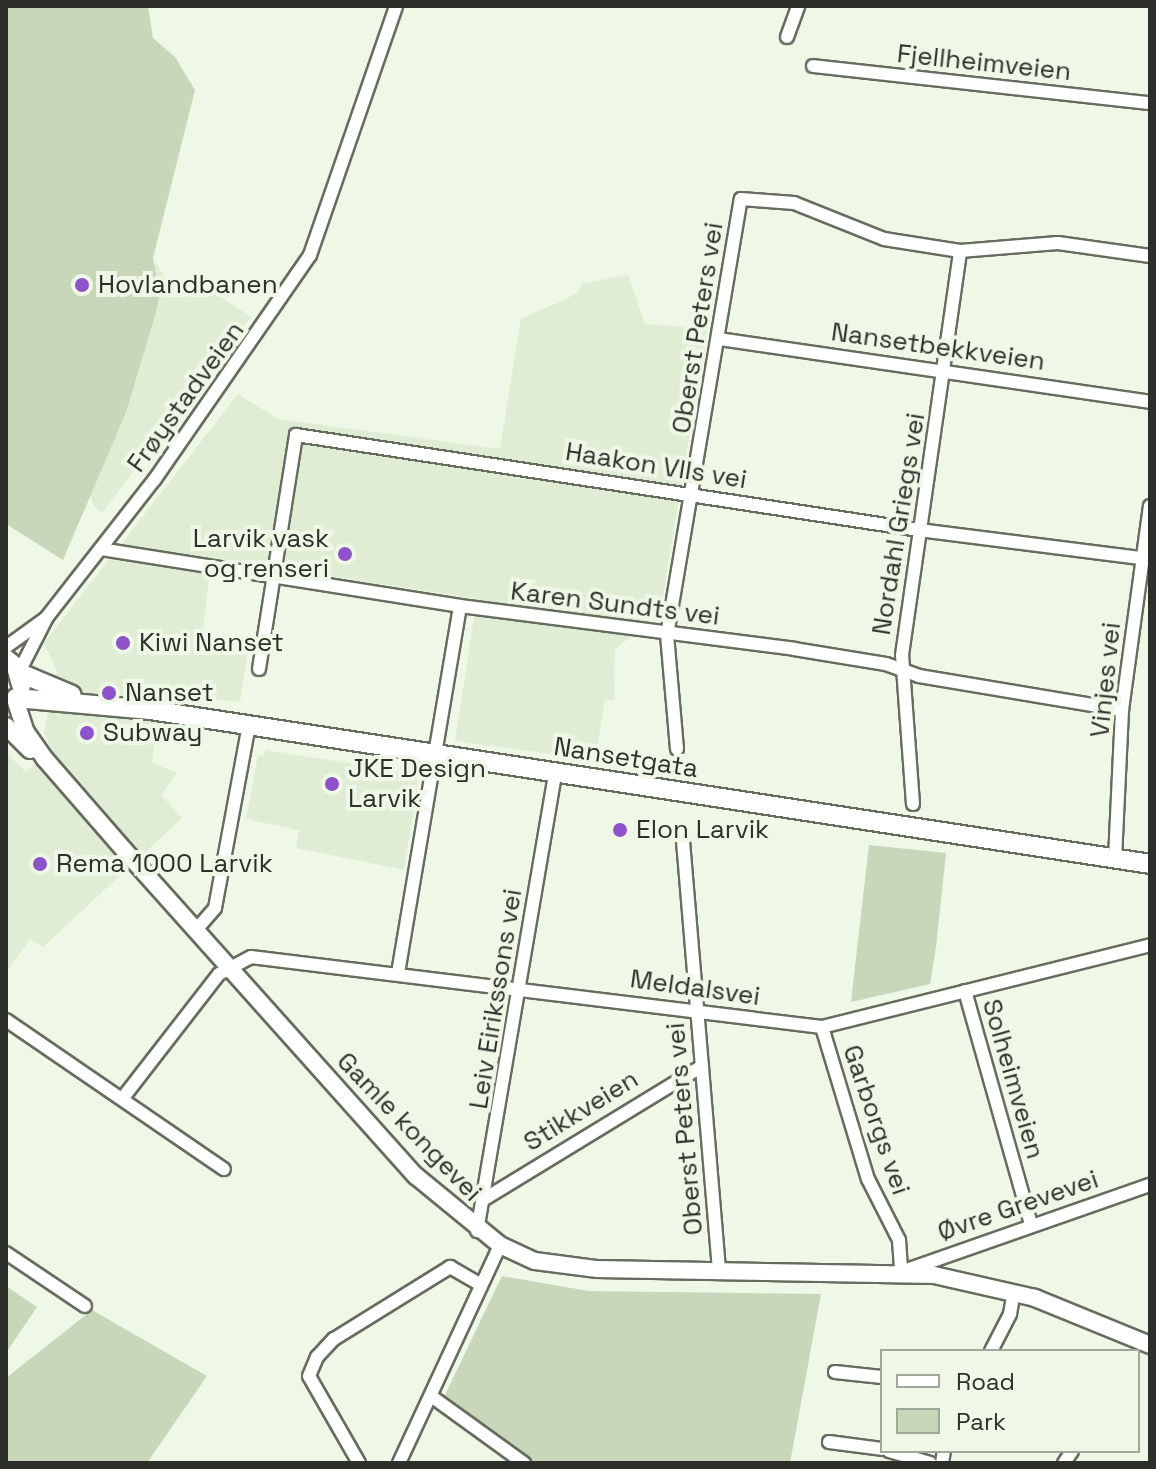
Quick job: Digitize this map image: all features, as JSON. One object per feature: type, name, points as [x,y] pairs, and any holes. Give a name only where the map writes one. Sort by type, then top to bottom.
[{"type":"main road","name":"Nansetgata","points":[[15,668],[94,702]]},
{"type":"main road","points":[[13,701],[15,668]]},
{"type":"main road","name":"Nansetgata","points":[[13,701],[94,702],[1150,864]]},
{"type":"street","name":"Frøystadveien","points":[[15,668],[47,617],[272,317],[310,255],[396,6]]},
{"type":"street","points":[[787,37],[798,6]]},
{"type":"street","name":"Fjellheimveien","points":[[813,66],[1150,103]]},
{"type":"street","name":"Oberst Peters vei","points":[[677,749],[667,635],[741,199],[794,203],[884,239],[960,251]]},
{"type":"street","points":[[960,251],[1058,243],[1150,256]]},
{"type":"street","name":"Nordahl Griegs vei","points":[[913,804],[903,671],[919,530],[960,251]]},
{"type":"street","name":"Nansetbekkveien","points":[[719,339],[945,369],[1150,402]]},
{"type":"street","name":"Haakon VIIs vei","points":[[272,576],[296,435],[919,530],[1146,558]]},
{"type":"street","name":"Vinjes vei","points":[[1115,859],[1122,710],[1146,558],[1150,506]]},
{"type":"street","name":"Karen Sundts vei","points":[[101,549],[460,606],[794,649],[1122,710]]},
{"type":"street","points":[[259,669],[272,576]]},
{"type":"street","points":[[398,973],[460,606]]},
{"type":"street","name":"Frøystadveien","points":[[6,647],[47,617]]},
{"type":"street","name":"Gamle kongevei","points":[[13,701],[26,732],[45,759],[228,967],[416,1176],[477,1231],[500,1245],[567,1267],[901,1272],[1014,1292],[1142,1346]]},
{"type":"street","points":[[196,930],[215,908],[249,725]]},
{"type":"street","name":"Gamle kongevei","points":[[6,726],[45,759]]},
{"type":"street","name":"Leiv Eirikssons vei","points":[[477,1231],[486,1198],[555,773]]},
{"type":"street","name":"Oberst Peters vei","points":[[683,841],[719,1269]]},
{"type":"street","name":"Meldalsvei","points":[[228,967],[251,957],[697,1009],[822,1027],[1150,945]]},
{"type":"street","points":[[122,1099],[228,967]]},
{"type":"street","name":"Solheimveien","points":[[965,991],[1031,1224]]},
{"type":"street","points":[[6,1020],[224,1169]]},
{"type":"street","name":"Garborgs vei","points":[[822,1027],[868,1179],[899,1240],[901,1272]]},
{"type":"street","name":"Stikkveien","points":[[486,1198],[702,1066]]},
{"type":"street","name":"Øvre Grevevei","points":[[901,1272],[1031,1224],[1150,1185]]},
{"type":"street","points":[[399,1463],[500,1245]]},
{"type":"street","points":[[6,1253],[85,1306]]},
{"type":"street","points":[[359,1463],[309,1376],[317,1357],[334,1339],[450,1267],[481,1285]]},
{"type":"street","points":[[992,1349],[1010,1314],[1014,1292]]},
{"type":"street","points":[[835,1372],[880,1377]]},
{"type":"street","points":[[431,1396],[524,1463]]},
{"type":"street","points":[[829,1442],[880,1449]]},
{"type":"street","points":[[896,1453],[930,1463]]},
{"type":"shaded area","points":[[154,261],[165,277],[209,289],[251,317],[102,513],[93,505],[89,490],[127,411],[155,316],[160,294]]},
{"type":"shaded area","points":[[628,275],[645,324],[707,329],[660,614],[615,649],[614,700],[605,699],[595,760],[455,741],[477,599],[211,557],[202,642],[248,650],[240,702],[160,693],[152,762],[177,773],[161,795],[182,818],[43,947],[30,939],[6,973],[6,753],[26,772],[51,748],[44,732],[57,672],[44,643],[238,394],[278,419],[500,449],[521,319],[576,294],[583,283]]},
{"type":"shaded area","points":[[265,750],[419,774],[404,870],[296,848],[299,830],[246,819],[258,756],[264,757]]},
{"type":"green space","name":"Hovlandbanen","points":[[6,6],[148,6],[153,38],[175,57],[195,90],[153,258],[160,294],[155,316],[127,410],[63,560],[6,524]]},
{"type":"green space","points":[[869,845],[946,853],[936,947],[930,984],[851,1002]]},
{"type":"green space","points":[[502,1276],[588,1291],[821,1294],[790,1463],[535,1463],[444,1397]]},
{"type":"green space","points":[[6,1286],[37,1307],[6,1353]]},
{"type":"green space","points":[[92,1310],[207,1376],[147,1463],[6,1463],[6,1378]]},
{"type":"place","name":"Hovlandbanen","points":[[82,285]]},
{"type":"place","name":"Larvik vask og renseri","points":[[345,554]]},
{"type":"place","name":"Kiwi Nanset","points":[[123,643]]},
{"type":"place","name":"Nanset","points":[[109,693]]},
{"type":"place","name":"Subway","points":[[87,733]]},
{"type":"place","name":"JKE Design Larvik","points":[[332,784]]},
{"type":"place","name":"Elon Larvik","points":[[620,830]]},
{"type":"place","name":"Rema 1000 Larvik","points":[[40,864]]}]
